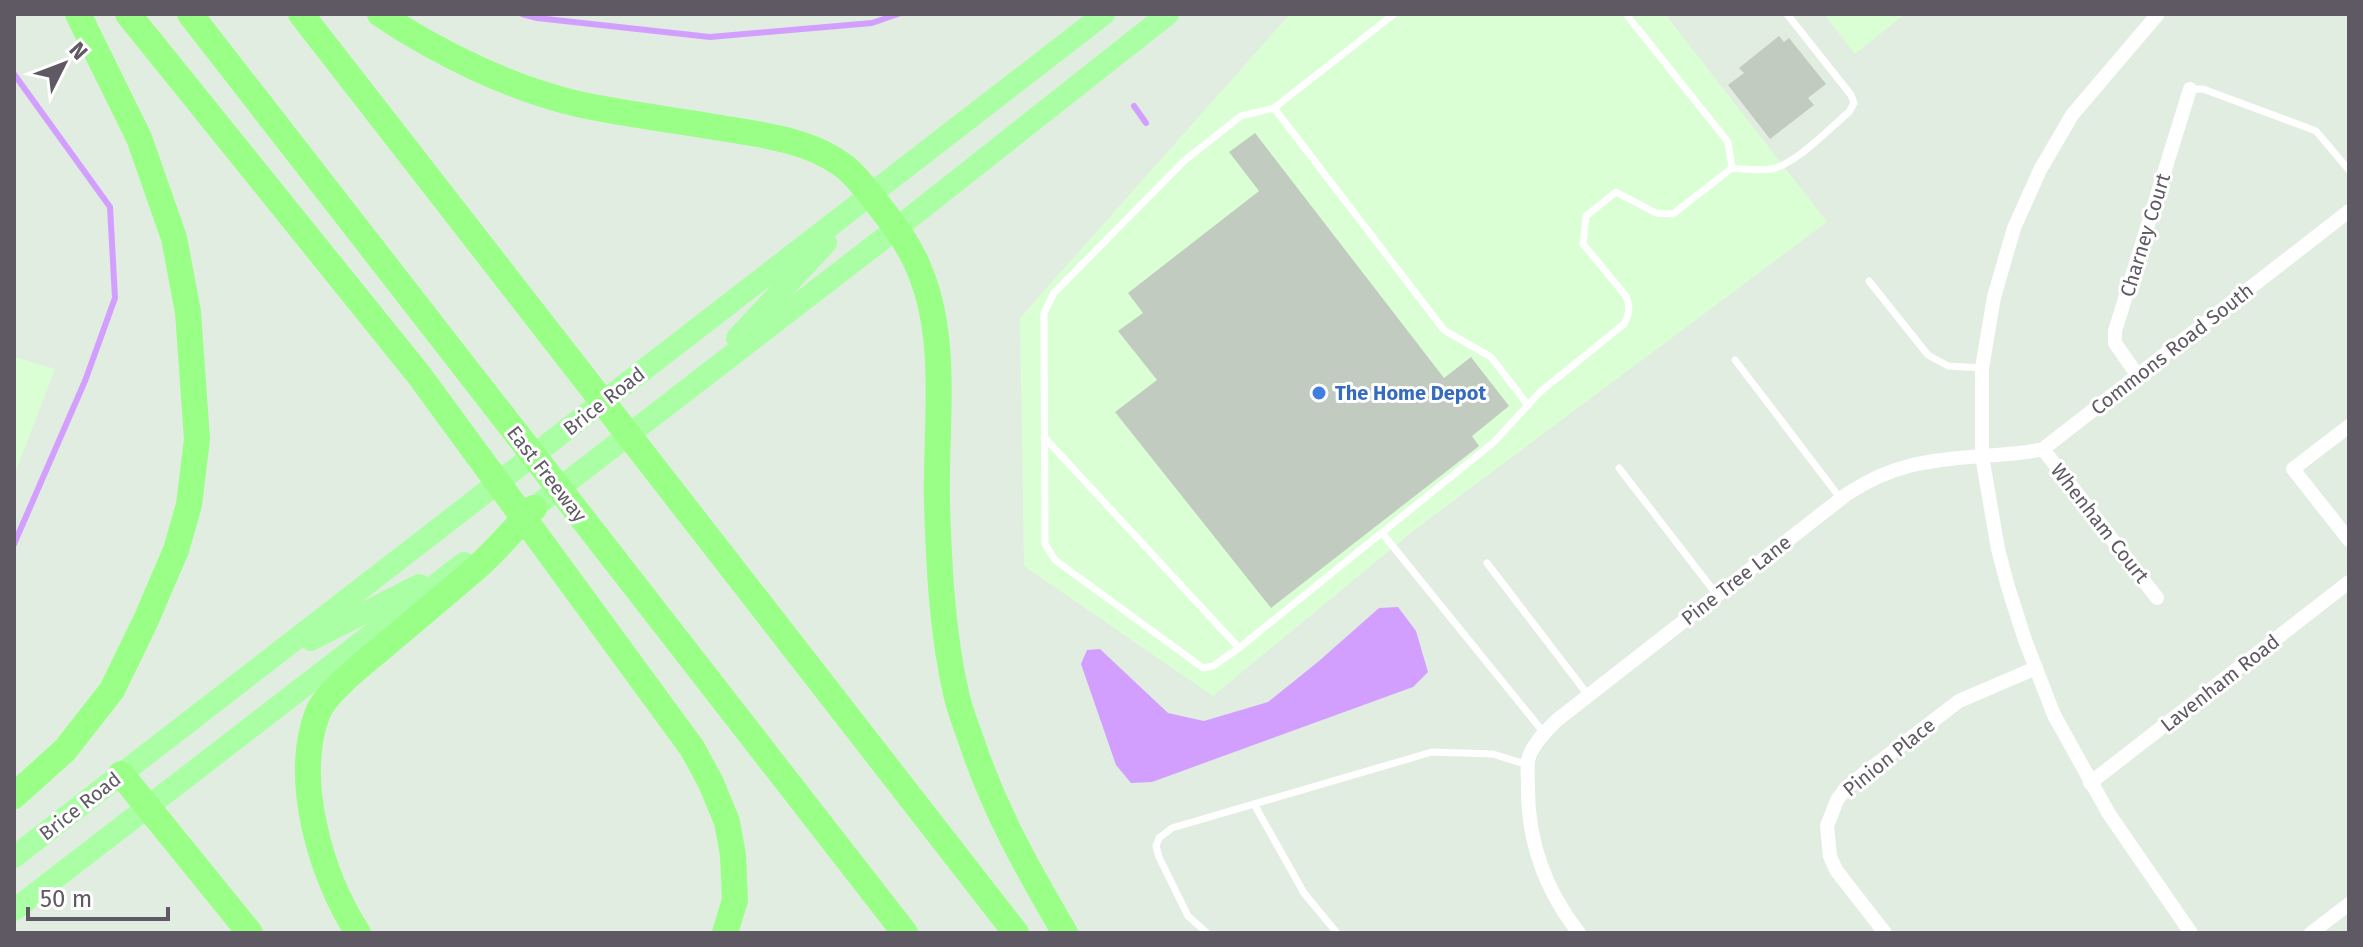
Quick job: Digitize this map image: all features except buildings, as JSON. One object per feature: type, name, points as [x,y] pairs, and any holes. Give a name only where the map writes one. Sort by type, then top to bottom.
[{"type":"highway","points":[[14,796],[65,750],[112,690],[176,550],[189,505],[197,439],[188,312],[174,238],[139,138],[78,14]]},
{"type":"highway","points":[[128,14],[419,375],[692,748],[727,822],[733,855],[735,900],[725,933]]},
{"type":"highway","name":"East Freeway","points":[[190,14],[905,933]]},
{"type":"highway","points":[[301,14],[1016,933]]},
{"type":"highway","points":[[380,14],[440,50],[540,92],[577,103],[757,134],[827,154],[848,169],[897,228],[923,276],[936,341],[937,503],[944,614],[956,694],[982,773],[1016,849],[1065,933]]},
{"type":"highway","points":[[358,933],[342,909],[315,829],[310,792],[310,749],[319,710],[344,680],[534,508]]},
{"type":"highway","points":[[121,774],[250,933]]},
{"type":"main road","name":"Brice Road","points":[[14,857],[1104,14]]},
{"type":"main road","name":"Brice Road","points":[[534,508],[1168,14]]},
{"type":"main road","name":"Brice Road","points":[[693,386],[870,195]]},
{"type":"main road","name":"Brice Road","points":[[261,666],[474,562]]},
{"type":"main road","name":"Brice Road","points":[[14,910],[474,562]]},
{"type":"street","points":[[2158,14],[2072,115],[2040,170],[2010,242],[1994,297],[1982,368],[1982,456],[2001,562],[2025,640],[2054,715],[2109,814],[2191,933]]},
{"type":"street","name":"Charney Court","points":[[2138,376],[2115,343],[2115,331],[2190,89]]},
{"type":"street","name":"Commons Road South","points":[[1982,456],[2043,449],[2349,211]]},
{"type":"street","points":[[2349,426],[2293,469],[2349,540]]},
{"type":"street","name":"Whenham Court","points":[[2043,449],[2157,598]]},
{"type":"street","name":"Pine Tree Lane","points":[[1528,765],[1529,755],[1557,720],[1869,479],[1890,470],[1936,460],[1982,456]]},
{"type":"street","name":"Lavenham Road","points":[[2090,783],[2349,582]]},
{"type":"street","name":"Pinion Place","points":[[1885,933],[1836,870],[1830,856],[1827,826],[1837,800],[1846,788],[1959,701],[2036,668]]},
{"type":"street","points":[[1528,765],[1527,803],[1534,845],[1547,881],[1579,933]]},
{"type":"street","points":[[2311,933],[2349,904]]},
{"type":"lane","points":[[1394,14],[1274,108],[1241,116],[1185,160],[1054,293],[1044,313],[1045,544],[1055,560],[1203,668],[1213,666],[1239,648],[1494,442],[1540,392],[1624,324],[1629,314],[1626,296],[1583,244],[1586,216],[1616,192],[1656,213],[1673,214],[1732,168],[1774,169],[1790,161],[1849,112],[1854,103],[1851,95],[1787,14]]},
{"type":"lane","points":[[1626,14],[1728,142],[1732,168]]},
{"type":"lane","points":[[2190,89],[2203,89],[2316,131],[2349,170]]},
{"type":"lane","points":[[1274,108],[1444,330],[1491,357],[1528,405]]},
{"type":"lane","points":[[1869,281],[1928,355],[1948,366],[1982,368]]},
{"type":"lane","points":[[1735,360],[1841,499]]},
{"type":"lane","points":[[1044,437],[1239,648]]},
{"type":"lane","points":[[1619,468],[1717,595]]},
{"type":"lane","points":[[1382,533],[1545,733]]},
{"type":"lane","points":[[1487,563],[1588,695]]},
{"type":"lane","points":[[1207,933],[1188,916],[1159,857],[1156,846],[1159,838],[1172,828],[1432,752],[1493,754],[1528,765]]},
{"type":"lane","points":[[1254,804],[1304,893],[1337,933]]},
{"type":"shaded area","points":[[1290,14],[1665,14],[1827,222],[1413,531],[1213,696],[1024,566],[1020,318]]},
{"type":"shaded area","points":[[1824,14],[1905,14],[1855,54]]},
{"type":"shaded area","points":[[14,357],[55,369],[14,476]]},
{"type":"shaded area","points":[[1398,607],[1416,631],[1428,672],[1413,687],[1152,782],[1131,783],[1116,765],[1081,664],[1087,650],[1100,649],[1168,713],[1204,721],[1268,702],[1379,608]]},
{"type":"waterway","points":[[522,14],[710,37],[872,23],[898,14]]},
{"type":"waterway","points":[[14,74],[110,207],[115,298],[85,381],[14,544]]},
{"type":"waterway","points":[[1134,106],[1146,123]]},
{"type":"place","name":"The Home Depot","points":[[1319,393]]}]
